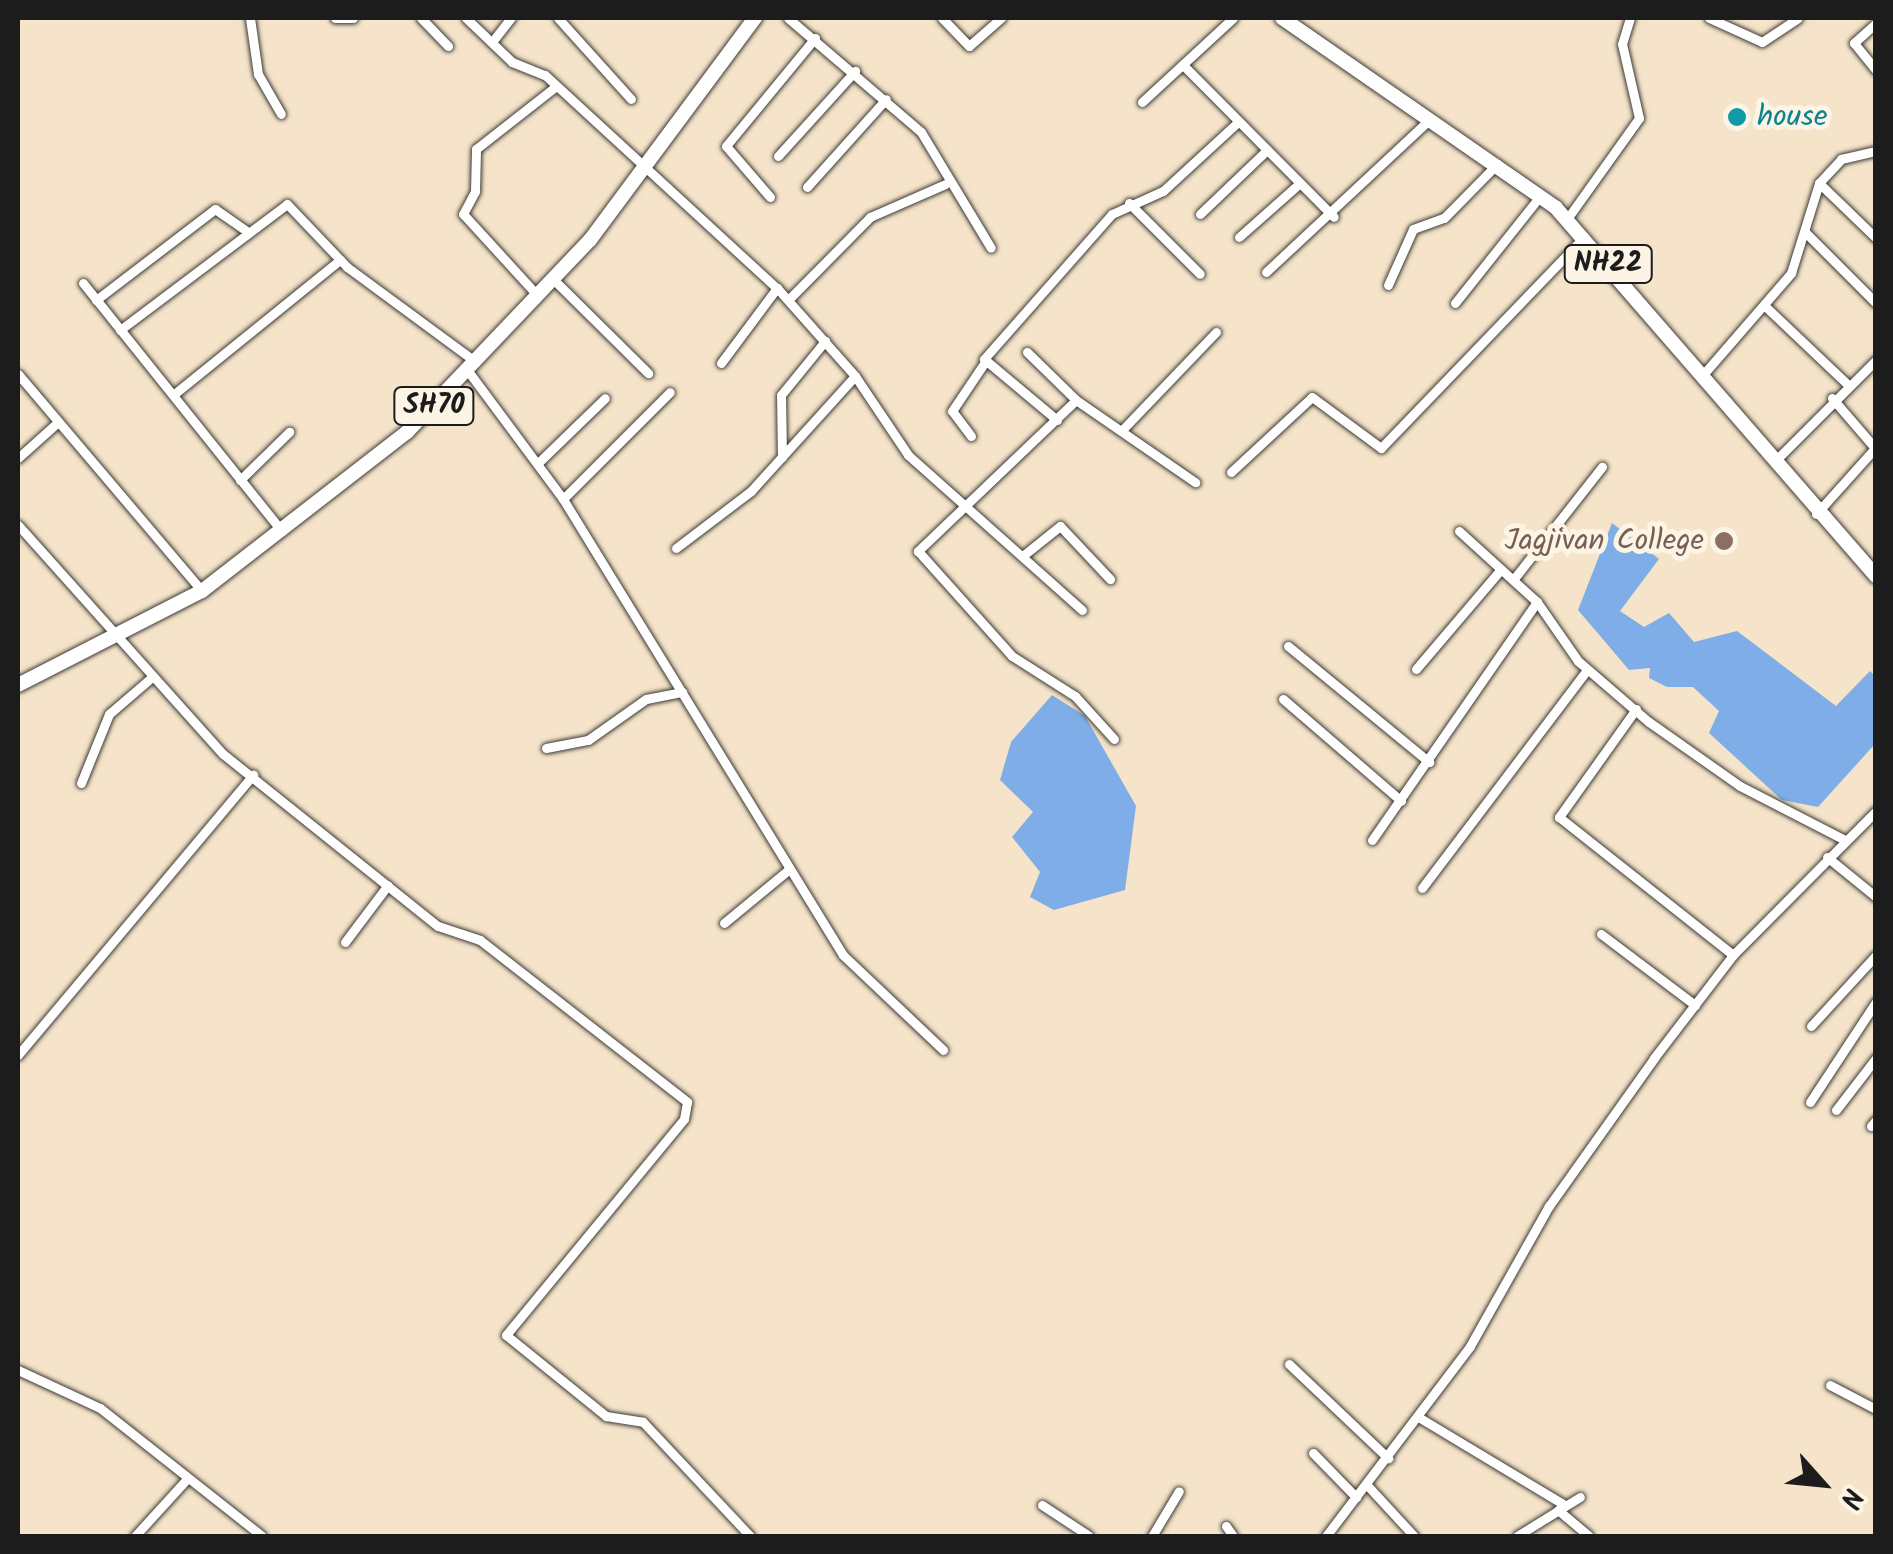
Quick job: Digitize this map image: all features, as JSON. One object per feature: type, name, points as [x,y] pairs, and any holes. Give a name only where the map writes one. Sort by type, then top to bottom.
[{"type":"main road","name":"SH70","points":[[18,685],[202,591],[283,532],[472,367],[553,280],[644,169],[755,18]]},
{"type":"main road","name":"NH22","points":[[1282,18],[1541,194],[1584,237],[1816,514],[1876,576]]},
{"type":"street","points":[[250,18],[258,74],[281,114]]},
{"type":"street","points":[[336,18],[353,18]]},
{"type":"street","points":[[421,18],[448,46]]},
{"type":"street","points":[[466,18],[556,88],[777,288],[855,376],[908,454],[1025,554],[1082,610]]},
{"type":"street","points":[[492,42],[511,18]]},
{"type":"street","points":[[558,18],[632,99]]},
{"type":"street","points":[[788,18],[855,70],[928,142],[945,184],[991,248]]},
{"type":"street","points":[[942,18],[966,46],[1001,18]]},
{"type":"street","points":[[1142,102],[1185,67],[1232,18]]},
{"type":"street","points":[[1567,219],[1639,118],[1621,36],[1630,18]]},
{"type":"street","points":[[1709,18],[1762,42],[1798,18]]},
{"type":"street","points":[[1876,23],[1854,43],[1876,70]]},
{"type":"street","points":[[770,198],[726,146],[815,38]]},
{"type":"street","points":[[1185,67],[1237,124],[1334,217]]},
{"type":"street","points":[[778,156],[855,70]]},
{"type":"street","points":[[538,296],[463,214],[475,191],[476,149],[556,88]]},
{"type":"street","points":[[807,186],[886,99]]},
{"type":"street","points":[[1266,272],[1334,217],[1428,120]]},
{"type":"street","points":[[971,436],[952,411],[984,362],[1128,204],[1163,192],[1237,124]]},
{"type":"street","points":[[1200,214],[1266,150]]},
{"type":"street","points":[[1702,377],[1768,308],[1805,232],[1819,182],[1841,159],[1876,151]]},
{"type":"street","points":[[1388,285],[1413,229],[1444,218],[1498,164]]},
{"type":"street","points":[[1819,182],[1876,238]]},
{"type":"street","points":[[788,300],[870,217],[945,184]]},
{"type":"street","points":[[1239,237],[1298,184]]},
{"type":"street","points":[[1455,303],[1541,194]]},
{"type":"street","points":[[120,330],[287,204],[340,260],[472,367],[564,498],[787,871],[843,955],[943,1050]]},
{"type":"street","points":[[1128,204],[1200,274]]},
{"type":"street","points":[[96,300],[215,209],[248,232]]},
{"type":"street","points":[[1805,232],[1876,303]]},
{"type":"street","points":[[1231,472],[1312,397],[1381,448],[1584,237]]},
{"type":"street","points":[[173,396],[340,260]]},
{"type":"street","points":[[553,280],[648,373]]},
{"type":"street","points":[[83,284],[283,532]]},
{"type":"street","points":[[721,363],[777,288]]},
{"type":"street","points":[[1768,308],[1846,383]]},
{"type":"street","points":[[1124,428],[1216,332]]},
{"type":"street","points":[[782,457],[781,395],[825,341]]},
{"type":"street","points":[[1027,352],[1076,400],[1124,428],[1195,482]]},
{"type":"street","points":[[1773,462],[1846,383],[1876,360]]},
{"type":"street","points":[[984,362],[1057,420]]},
{"type":"street","points":[[18,374],[202,591]]},
{"type":"street","points":[[676,548],[782,457],[855,376]]},
{"type":"street","points":[[564,498],[670,392]]},
{"type":"street","points":[[538,463],[606,398]]},
{"type":"street","points":[[1816,514],[1872,461],[1872,436],[1832,398]]},
{"type":"street","points":[[1076,400],[919,555],[1012,656],[1062,685],[1114,739]]},
{"type":"street","points":[[18,458],[58,422]]},
{"type":"street","points":[[240,480],[289,432]]},
{"type":"street","points":[[1513,580],[1602,468]]},
{"type":"street","points":[[18,525],[200,734],[443,929],[480,940],[687,1102],[684,1118],[506,1335],[606,1416],[642,1422],[750,1536]]},
{"type":"street","points":[[1025,554],[1060,526],[1110,579]]},
{"type":"street","points":[[1459,531],[1537,602],[1587,670],[1740,786],[1845,840]]},
{"type":"street","points":[[1416,669],[1501,569]]},
{"type":"street","points":[[1372,840],[1537,602]]},
{"type":"street","points":[[1288,646],[1429,762]]},
{"type":"street","points":[[1422,888],[1587,670]]},
{"type":"street","points":[[81,783],[109,714],[152,677]]},
{"type":"street","points":[[546,748],[588,740],[646,699],[682,692]]},
{"type":"street","points":[[1282,700],[1400,801]]},
{"type":"street","points":[[1636,709],[1559,817],[1733,955]]},
{"type":"street","points":[[18,1056],[253,775]]},
{"type":"street","points":[[1326,1536],[1420,1418],[1549,1206],[1695,1005],[1733,955],[1876,810]]},
{"type":"street","points":[[1827,857],[1876,897]]},
{"type":"street","points":[[724,923],[787,871]]},
{"type":"street","points":[[344,942],[388,886]]},
{"type":"street","points":[[1602,934],[1695,1005]]},
{"type":"street","points":[[1811,1026],[1876,955]]},
{"type":"street","points":[[1810,1102],[1876,1002]]},
{"type":"street","points":[[1836,1110],[1876,1058]]},
{"type":"street","points":[[1289,1364],[1388,1458]]},
{"type":"street","points":[[18,1370],[100,1408],[184,1482],[255,1535]]},
{"type":"street","points":[[1830,1385],[1876,1409]]},
{"type":"street","points":[[1420,1418],[1561,1507],[1589,1536]]},
{"type":"street","points":[[1313,1453],[1356,1497]]},
{"type":"street","points":[[135,1536],[184,1482]]},
{"type":"street","points":[[1366,1484],[1407,1534]]},
{"type":"street","points":[[1152,1536],[1178,1491]]},
{"type":"street","points":[[1517,1536],[1580,1497]]},
{"type":"street","points":[[1042,1505],[1089,1536]]},
{"type":"street","points":[[1226,1526],[1233,1536]]},
{"type":"water","points":[[1612,523],[1659,559],[1620,611],[1644,627],[1669,613],[1694,642],[1737,631],[1836,706],[1870,671],[1875,676],[1875,744],[1818,807],[1782,800],[1709,733],[1719,711],[1693,687],[1667,687],[1649,678],[1650,668],[1629,670],[1578,610]]},
{"type":"water","points":[[1052,695],[1085,716],[1136,806],[1125,890],[1054,910],[1030,897],[1040,872],[1012,837],[1033,812],[1000,780],[1011,742]]},
{"type":"place","name":"house","points":[[1737,117]]},
{"type":"place","name":"Jagjivan College","points":[[1724,541]]}]
